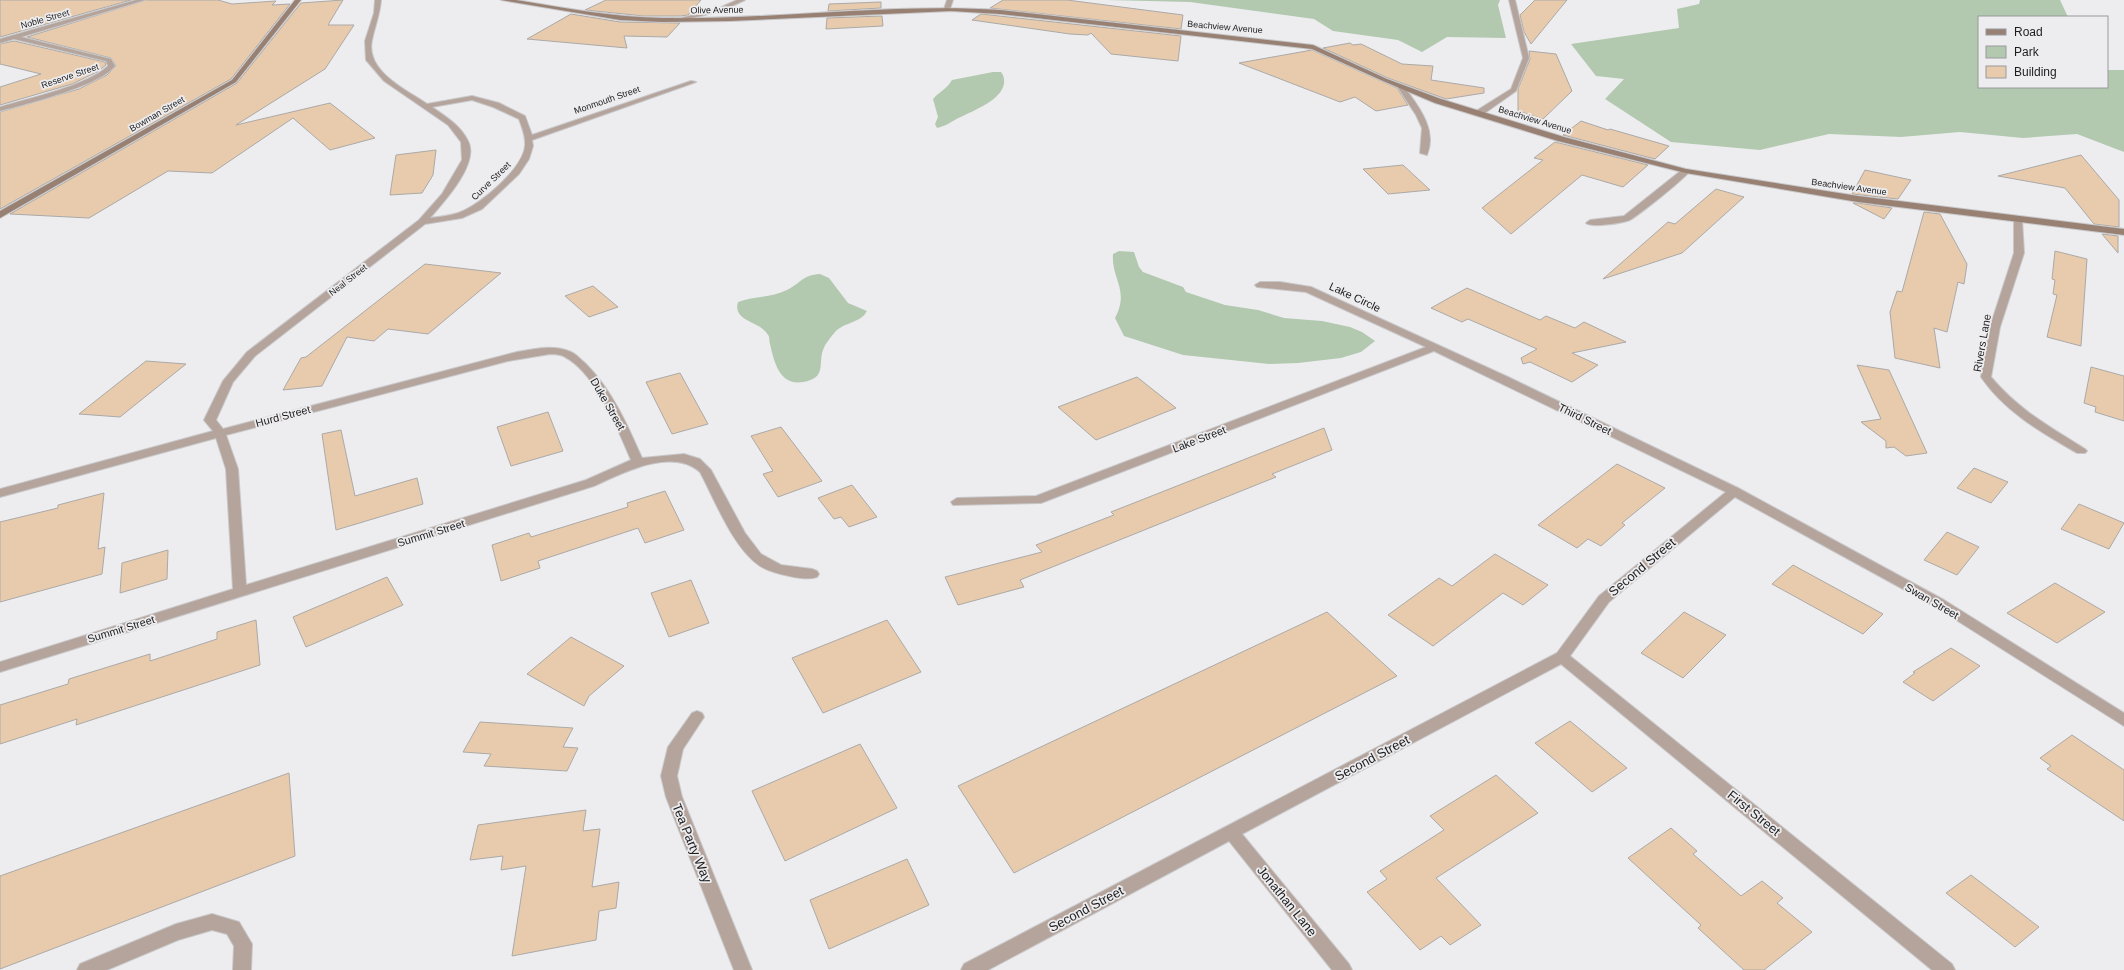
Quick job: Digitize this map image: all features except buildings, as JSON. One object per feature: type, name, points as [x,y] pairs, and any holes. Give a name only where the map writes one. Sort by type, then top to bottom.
[{"type":"street","name":"Noble Street","points":[[0,41],[142,0]]},
{"type":"street","name":"Bowman Street","points":[[0,215],[234,81],[298,0]]},
{"type":"street","name":"Neal Street","points":[[240,592],[232,469],[220,433],[210,420],[215,405],[228,381],[251,354],[422,222],[446,195],[466,160],[465,142],[451,123],[386,80],[369,60],[368,41],[378,13],[378,0]]},
{"type":"street","name":"Olive Avenue","points":[[504,0],[620,18],[676,20],[947,9]]},
{"type":"street","points":[[676,20],[719,10],[742,0]]},
{"type":"street","points":[[947,9],[950,0]]},
{"type":"street","points":[[1479,113],[1514,90],[1526,58],[1512,0]]},
{"type":"street","name":"Beachview Avenue","points":[[947,9],[1000,12],[1313,47],[1401,86],[1479,113],[1561,139],[1686,171],[1858,199],[2124,232]]},
{"type":"street","name":"Reserve Street","points":[[0,109],[88,80],[105,73],[112,66],[109,60],[14,37]]},
{"type":"street","name":"Monmouth Street","points":[[528,139],[693,82]]},
{"type":"street","points":[[1401,86],[1420,115],[1426,128],[1424,153]]},
{"type":"street","name":"Curve Street","points":[[422,222],[459,216],[479,207],[516,172],[525,159],[529,146],[528,133],[522,118],[484,100],[472,98],[426,106]]},
{"type":"street","points":[[1590,223],[1615,221],[1627,218],[1686,171]]},
{"type":"street","name":"Rivers Lane","points":[[2018,219],[2019,254],[1995,327],[1986,377],[2004,399],[2034,423],[2081,451]]},
{"type":"street","name":"Lake Circle","points":[[1260,285],[1280,285],[1308,289],[1435,347]]},
{"type":"street","name":"Third Street","points":[[1435,347],[1734,491]]},
{"type":"street","name":"Lake Street","points":[[957,502],[1037,500],[1435,347]]},
{"type":"street","name":"Hurd Street","points":[[0,493],[220,433],[531,353],[548,351],[568,354]]},
{"type":"street","name":"Duke Street","points":[[568,354],[594,377],[617,414],[638,462]]},
{"type":"street","name":"Summit Street","points":[[0,667],[590,483],[638,462],[684,458],[696,462],[705,470],[741,537],[764,562],[790,573],[812,574]]},
{"type":"street","name":"Second Street","points":[[970,970],[1562,657],[1604,599],[1734,491]]},
{"type":"street","name":"Swan Street","points":[[1734,491],[1939,603],[2124,720]]},
{"type":"street","name":"First Street","points":[[1562,657],[1946,970]]},
{"type":"street","name":"Tea Party Way","points":[[697,717],[676,747],[669,776],[674,797],[743,970]]},
{"type":"street","name":"Jonathan Lane","points":[[1231,832],[1343,970]]},
{"type":"street","points":[[86,970],[176,932],[212,922],[233,928],[243,944],[242,970]]},
{"type":"green space","points":[[1106,0],[1500,0],[1498,5],[1506,38],[1447,37],[1422,52],[1398,40],[1333,31],[1314,19],[1190,2]]},
{"type":"green space","points":[[1700,0],[2060,0],[2068,16],[1978,16],[1978,88],[2108,88],[2108,70],[2124,70],[2124,152],[2077,134],[2023,138],[1960,132],[1901,137],[1829,134],[1760,150],[1671,142],[1605,99],[1624,79],[1596,76],[1571,44],[1679,28],[1677,9],[1699,4]]},
{"type":"green space","points":[[993,72],[1001,72],[1003,75],[1004,83],[998,95],[976,110],[937,128],[935,124],[938,117],[933,99],[948,86],[952,80]]},
{"type":"green space","points":[[1119,251],[1134,252],[1139,267],[1143,272],[1183,287],[1186,292],[1225,305],[1258,310],[1284,318],[1322,321],[1350,327],[1362,332],[1375,341],[1361,352],[1341,358],[1298,363],[1269,364],[1183,355],[1124,336],[1115,318],[1121,300],[1119,285],[1113,263],[1113,254]]},
{"type":"green space","points":[[820,274],[829,278],[848,303],[867,311],[861,318],[843,326],[830,338],[823,350],[819,374],[816,377],[803,382],[795,382],[788,380],[779,371],[773,358],[769,336],[760,327],[743,318],[739,314],[737,309],[738,302],[781,293],[809,276]]}]
